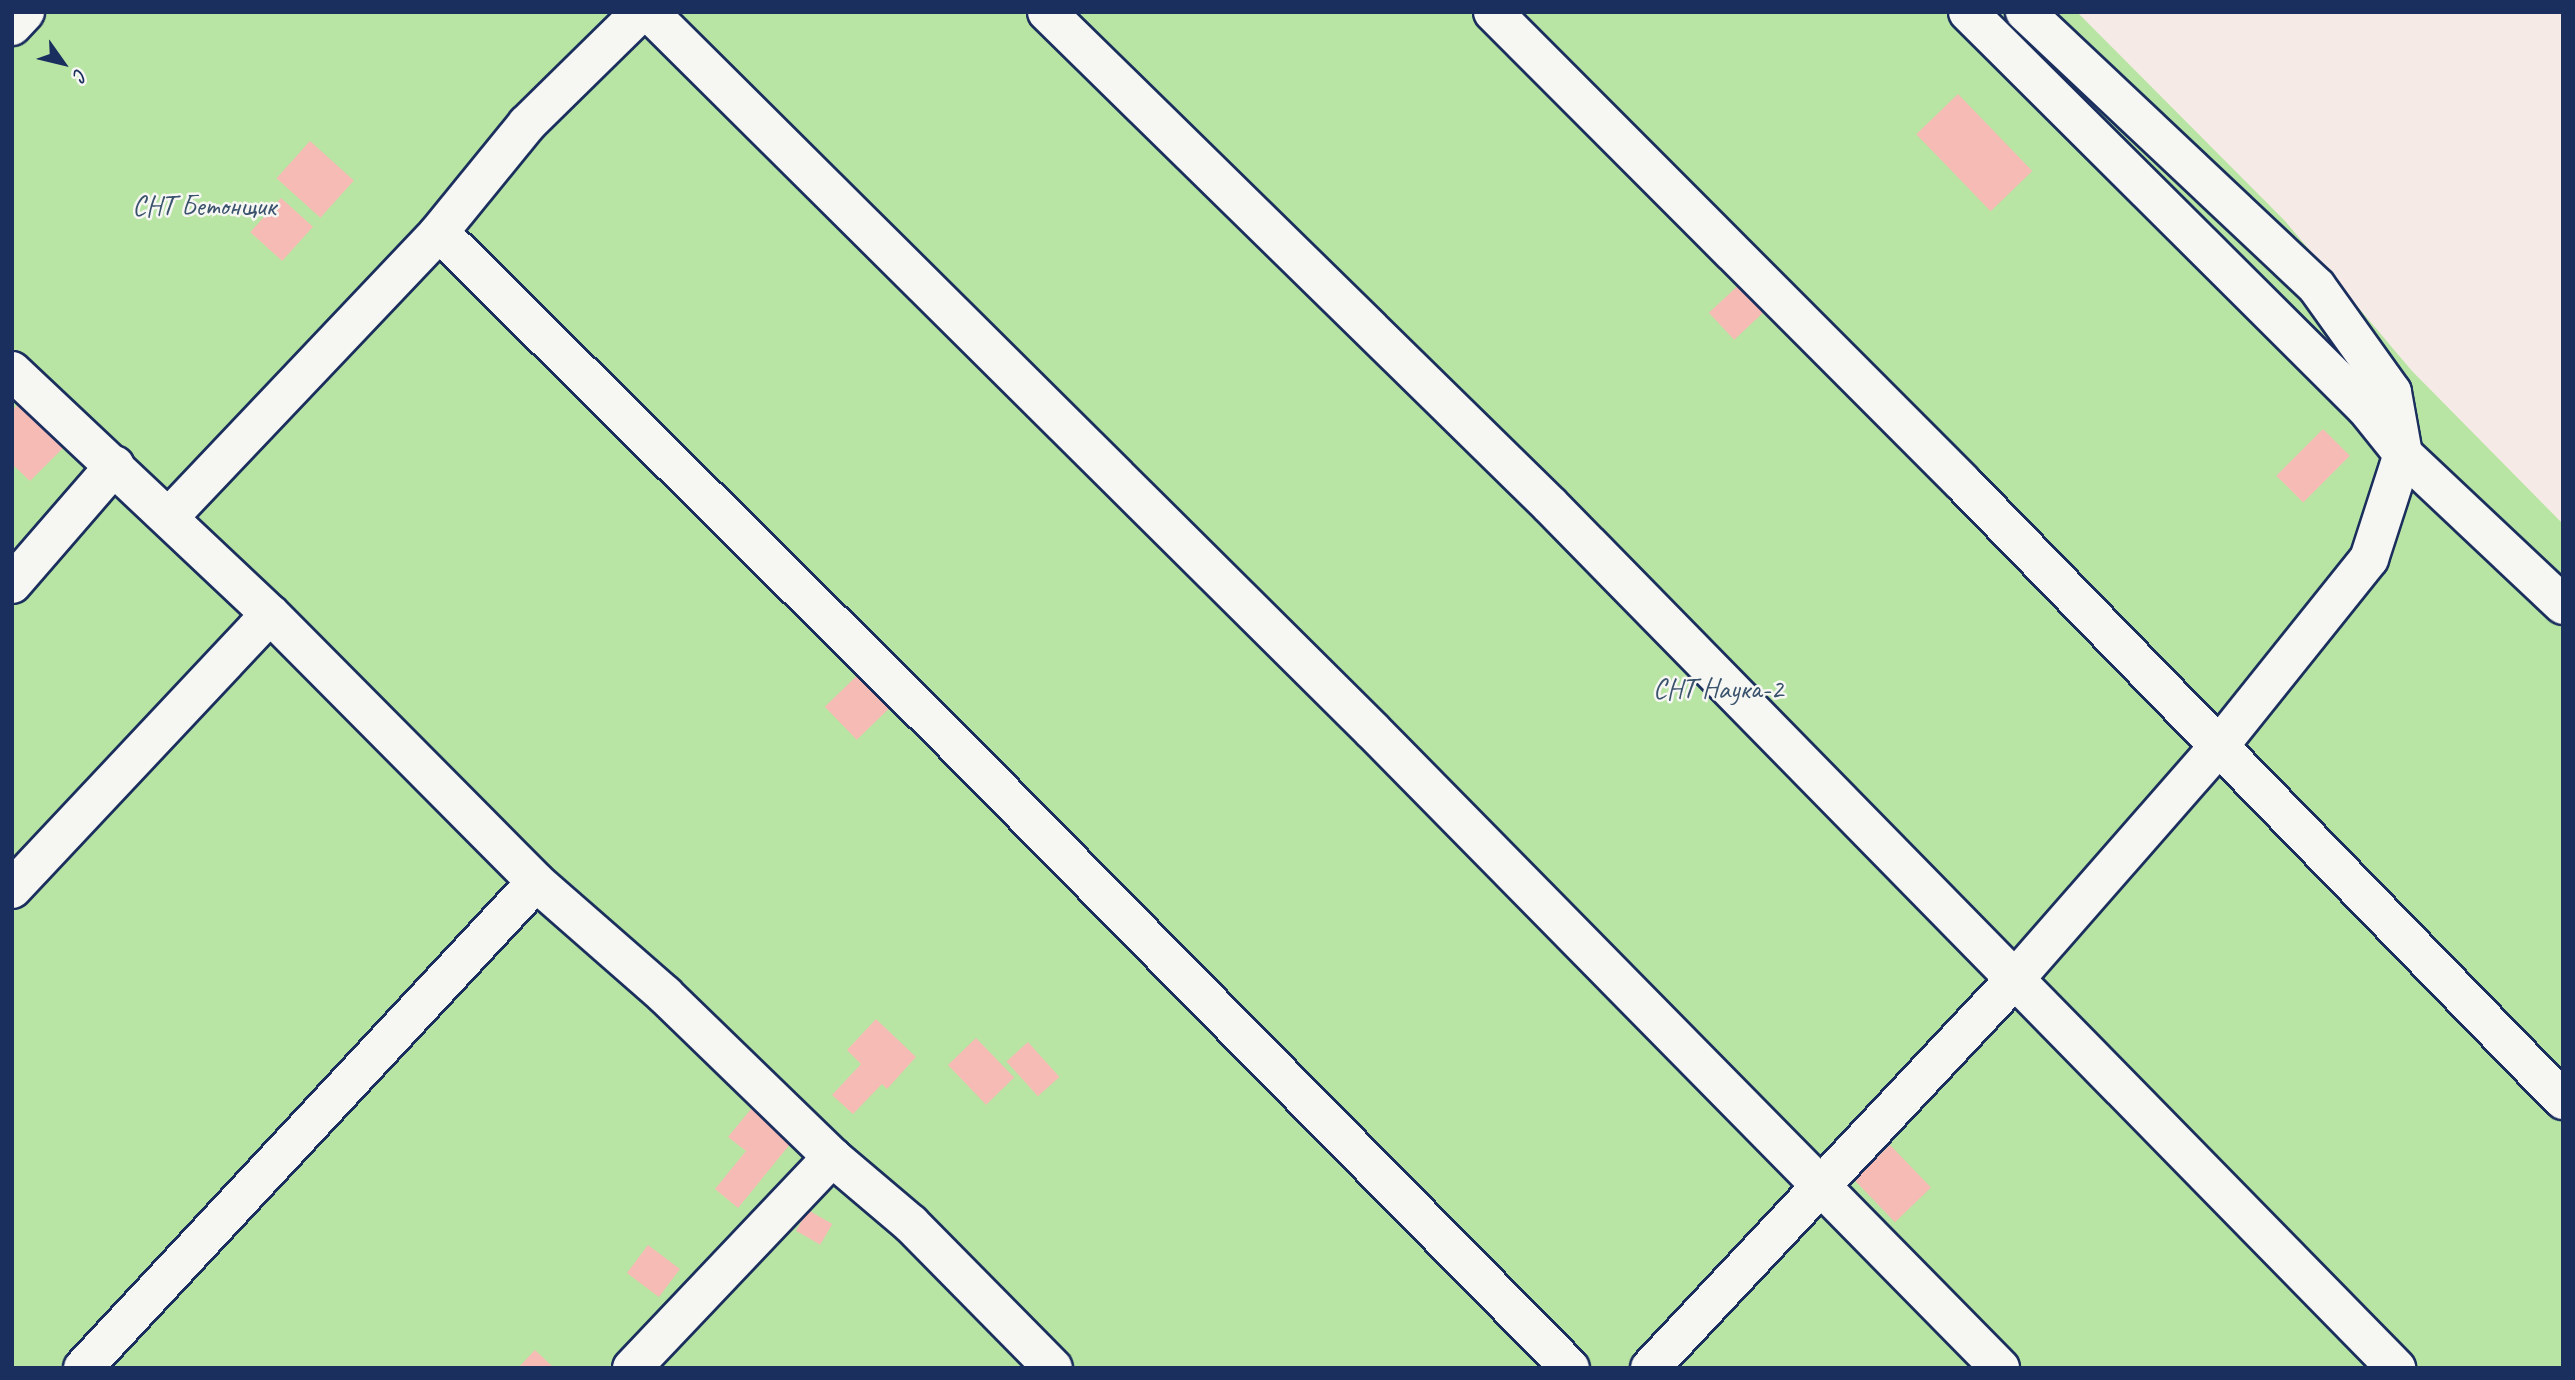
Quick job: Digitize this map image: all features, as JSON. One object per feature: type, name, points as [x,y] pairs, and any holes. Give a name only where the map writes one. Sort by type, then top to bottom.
[{"type":"street","points":[[12,26],[25,12]]},
{"type":"street","points":[[169,517],[439,232],[527,124],[641,12]]},
{"type":"street","points":[[649,12],[1373,732],[2000,1368]]},
{"type":"street","points":[[1047,12],[1550,505],[2396,1368]]},
{"type":"street","points":[[1493,12],[2219,746],[2563,1100]]},
{"type":"street","points":[[1968,12],[2356,398],[2403,454],[2563,605]]},
{"type":"street","points":[[1650,1368],[2015,979],[2219,746],[2369,559],[2403,454],[2392,392],[2316,286],[2025,12]]},
{"type":"street","points":[[439,232],[945,734],[1570,1368]]},
{"type":"street","points":[[12,371],[115,465],[270,614],[536,882],[665,995],[832,1157],[911,1224],[1053,1368]]},
{"type":"street","points":[[12,584],[115,465]]},
{"type":"street","points":[[12,889],[270,614]]},
{"type":"street","points":[[83,1368],[536,882]]},
{"type":"street","points":[[632,1368],[832,1157]]},
{"type":"green space","name":"СНТ Наука-2","points":[[12,12],[2077,12],[2285,221],[2412,371],[2563,524],[2563,1368],[12,1368]]},
{"type":"building","points":[[1958,94],[2032,171],[1991,211],[1916,134]]},
{"type":"building","points":[[310,141],[354,180],[320,218],[277,178]]},
{"type":"building","points":[[281,198],[313,227],[282,261],[250,232]]},
{"type":"building","points":[[1744,280],[1769,307],[1734,340],[1709,313]]},
{"type":"building","points":[[24,398],[69,442],[30,481],[12,464],[12,411]]},
{"type":"building","points":[[2323,429],[2350,456],[2303,503],[2276,476]]},
{"type":"building","points":[[868,665],[900,698],[857,740],[825,707]]},
{"type":"building","points":[[876,1019],[916,1057],[887,1089],[882,1084],[853,1114],[832,1095],[861,1064],[847,1050]]},
{"type":"building","points":[[976,1038],[1014,1078],[986,1105],[948,1065]]},
{"type":"building","points":[[1028,1042],[1059,1077],[1038,1096],[1006,1061]]},
{"type":"building","points":[[756,1103],[796,1137],[738,1208],[715,1189],[746,1151],[728,1137]]},
{"type":"building","points":[[1890,1145],[1931,1187],[1895,1222],[1854,1180]]},
{"type":"building","points":[[808,1210],[832,1224],[820,1245],[796,1231]]},
{"type":"building","points":[[648,1245],[680,1269],[659,1297],[627,1273]]},
{"type":"building","points":[[535,1350],[554,1368],[518,1368]]},
{"type":"park label","name":"СНТ Бетонщик","points":[[204,206]]}]
